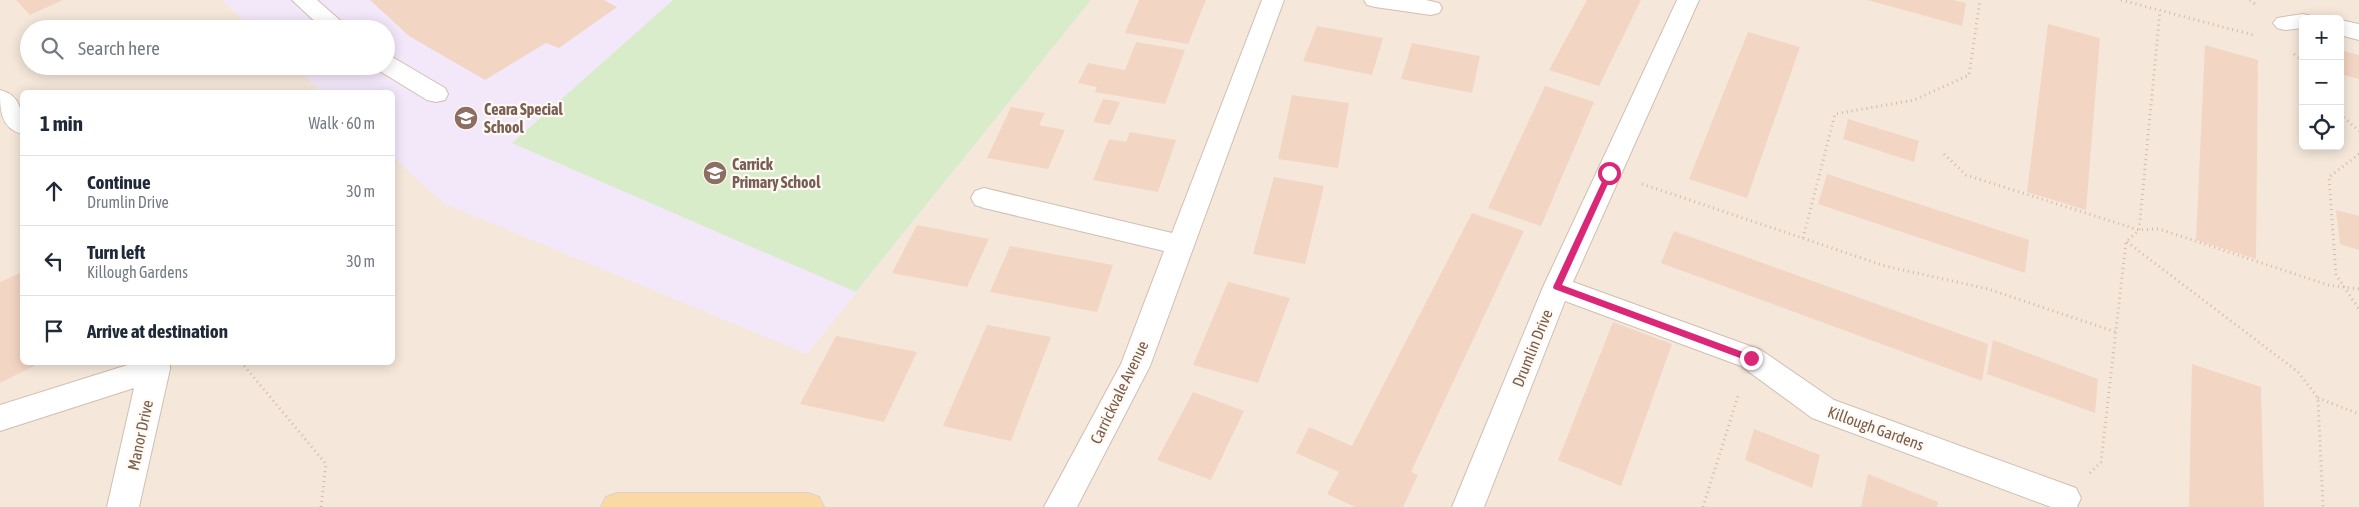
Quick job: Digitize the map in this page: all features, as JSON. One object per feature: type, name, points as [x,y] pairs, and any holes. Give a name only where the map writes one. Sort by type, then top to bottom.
[{"type":"main road","points":[[617,507],[808,507]]},
{"type":"street","points":[[303,0],[327,20]]},
{"type":"street","name":"Carrickvale Avenue","points":[[1060,507],[1135,366],[1273,0]]},
{"type":"street","points":[[1375,0],[1431,8]]},
{"type":"street","name":"Drumlin Drive","points":[[1468,507],[1557,287],[1688,0]]},
{"type":"street","points":[[2344,28],[2359,32]]},
{"type":"street","points":[[395,69],[436,94]]},
{"type":"street","points":[[984,198],[1180,245]]},
{"type":"street","name":"Killough Gardens","points":[[1557,287],[1751,358],[1823,409],[2065,498]]},
{"type":"street","points":[[0,418],[155,366]]},
{"type":"street","name":"Manor Drive","points":[[123,507],[155,366]]},
{"type":"path","points":[[1803,238],[1835,114],[1914,100],[1968,75],[1980,0]]},
{"type":"path","points":[[2121,0],[2256,36]]},
{"type":"path","points":[[2065,498],[2101,462],[2126,242],[2139,230],[2160,11]]},
{"type":"path","points":[[2344,118],[2359,131]]},
{"type":"path","points":[[1944,154],[1966,174],[2139,230],[2159,229],[2328,285],[2359,289]]},
{"type":"path","points":[[2359,154],[2329,176],[2336,276],[2359,310]]},
{"type":"path","points":[[1609,173],[1885,266],[1988,289],[2116,332]]},
{"type":"path","points":[[2126,242],[2298,372],[2318,398],[2359,414]]},
{"type":"path","points":[[1703,507],[1751,358]]},
{"type":"path","points":[[244,365],[326,464],[320,507]]},
{"type":"path","points":[[2318,398],[2323,507]]},
{"type":"shaded area","points":[[0,0],[2359,0],[2359,507],[0,507]]},
{"type":"shaded area","name":"Carrick Primary School","points":[[222,0],[1091,0],[807,354],[443,203],[395,159],[395,90],[320,90],[304,75],[395,75],[395,20],[243,20]]},
{"type":"green space","name":"Carrick Primary School","points":[[673,0],[1091,0],[856,292],[512,143]]},
{"type":"building","points":[[16,0],[63,0],[30,15]]},
{"type":"building","points":[[370,0],[604,0],[617,7],[559,48],[546,43],[485,80],[409,36],[395,23],[395,20],[392,20]]},
{"type":"building","points":[[1139,0],[1206,0],[1188,44],[1125,33]]},
{"type":"building","points":[[1587,0],[1641,0],[1599,86],[1549,70]]},
{"type":"building","points":[[1867,0],[1953,0],[1966,3],[1962,26]]},
{"type":"building","points":[[2048,24],[2100,38],[2086,210],[2027,192]]},
{"type":"building","points":[[1317,26],[1383,38],[1372,75],[1303,61]]},
{"type":"building","points":[[1748,32],[1800,47],[1747,198],[1689,179]]},
{"type":"building","points":[[1136,42],[1185,50],[1165,104],[1095,92],[1097,87],[1078,83],[1088,63],[1125,70]]},
{"type":"building","points":[[1412,43],[1480,56],[1472,93],[1401,79]]},
{"type":"building","points":[[2205,45],[2258,60],[2256,259],[2196,240]]},
{"type":"building","points":[[2344,51],[2359,55],[2359,79],[2344,75]]},
{"type":"building","points":[[1545,86],[1594,102],[1541,226],[1488,208]]},
{"type":"building","points":[[1292,95],[1349,103],[1338,168],[1278,159]]},
{"type":"building","points":[[1103,99],[1120,102],[1110,125],[1093,122]]},
{"type":"building","points":[[1011,107],[1045,113],[1039,125],[1065,130],[1048,169],[987,158]]},
{"type":"building","points":[[1848,119],[1919,141],[1914,162],[1843,139]]},
{"type":"building","points":[[1130,132],[1176,140],[1158,192],[1093,180],[1109,139],[1126,142]]},
{"type":"building","points":[[1827,174],[2029,240],[2025,273],[1818,204]]},
{"type":"building","points":[[1274,177],[1324,186],[1305,264],[1253,254]]},
{"type":"building","points":[[2336,210],[2359,216],[2359,250],[2340,244]]},
{"type":"building","points":[[1472,213],[1524,231],[1411,472],[1418,475],[1403,507],[1355,507],[1327,494],[1339,472],[1296,453],[1309,427],[1352,446]]},
{"type":"building","points":[[917,225],[989,239],[967,287],[892,273]]},
{"type":"building","points":[[1674,231],[1988,344],[1982,381],[1661,263]]},
{"type":"building","points":[[1010,246],[1113,265],[1097,312],[990,292]]},
{"type":"building","points":[[20,273],[20,365],[36,365],[0,383],[0,282]]},
{"type":"building","points":[[1228,282],[1290,298],[1258,383],[1193,365]]},
{"type":"building","points":[[1613,322],[1672,344],[1621,486],[1558,460]]},
{"type":"building","points":[[987,325],[1051,337],[1011,441],[943,426]]},
{"type":"building","points":[[836,336],[917,352],[884,422],[800,404]]},
{"type":"building","points":[[1993,340],[2098,379],[2095,413],[1987,374]]},
{"type":"building","points":[[2192,364],[2261,387],[2264,507],[2189,507]]},
{"type":"building","points":[[1193,392],[1244,411],[1211,480],[1157,460]]},
{"type":"building","points":[[1754,429],[1820,455],[1812,488],[1745,460]]},
{"type":"building","points":[[1868,474],[1938,502],[1937,507],[1861,507]]},
{"type":"place","name":"Ceara Special School","points":[[466,118]]},
{"type":"place","name":"Carrick Primary School","points":[[715,173]]},
{"type":"route","points":[[1609,173],[1557,287],[1751,358]]}]
